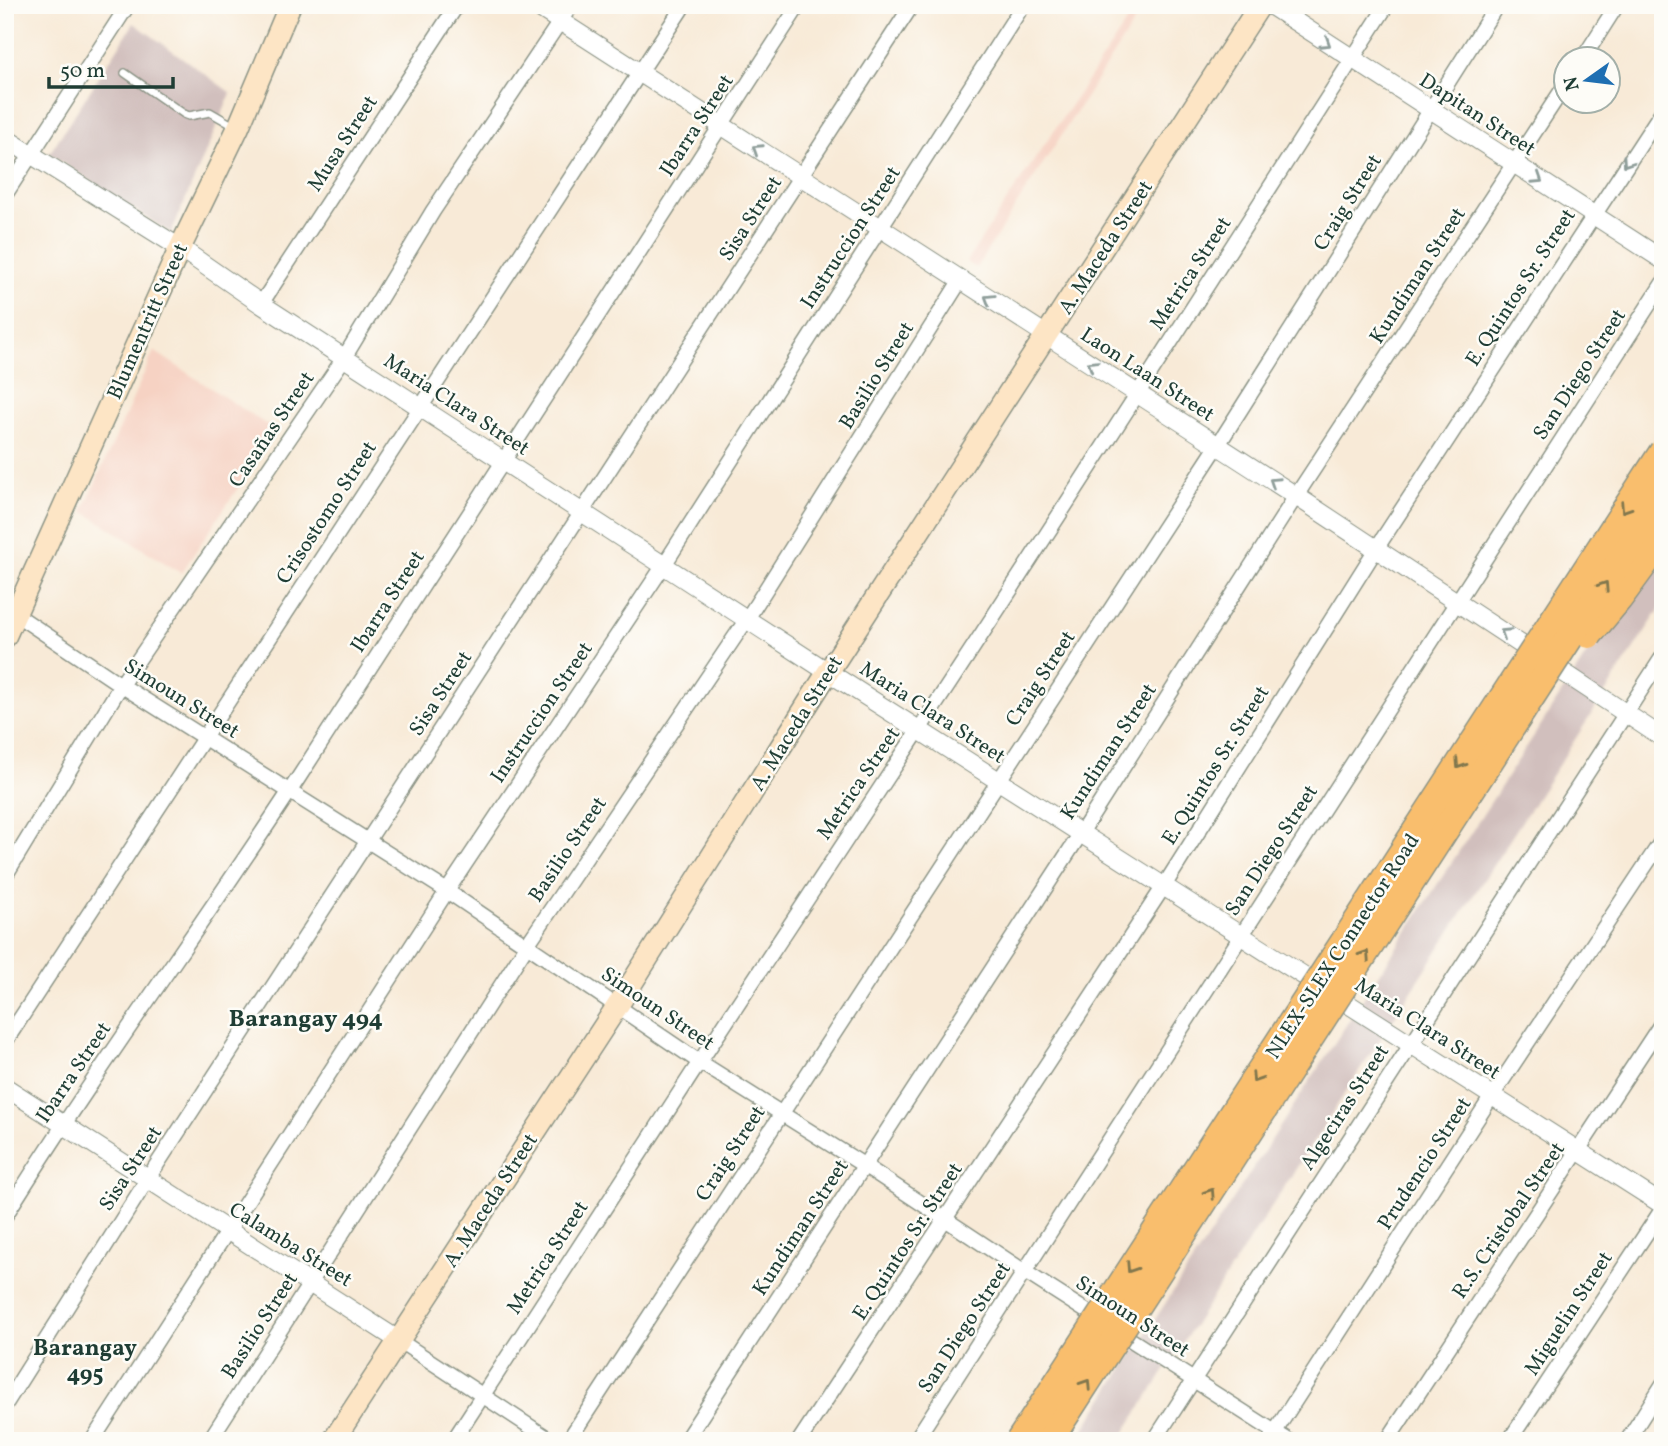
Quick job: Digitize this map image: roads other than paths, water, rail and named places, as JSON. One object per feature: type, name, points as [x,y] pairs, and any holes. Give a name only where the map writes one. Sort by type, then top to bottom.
[{"type":"highway","name":"NLEX-SLEX Connector Road","points":[[1019,1441],[1663,451]]},
{"type":"highway","name":"NLEX-SLEX Connector Road","points":[[1049,1441],[1663,494]]},
{"type":"highway","points":[[1514,726],[1619,599],[1663,539]]},
{"type":"main road","name":"Blumentritt Street","points":[[5,637],[10,611],[238,128],[290,5]]},
{"type":"main road","name":"A. Maceda Street","points":[[333,1441],[618,1005],[828,672],[1260,5]]},
{"type":"street","points":[[5,195],[128,5]]},
{"type":"street","name":"Musa Street","points":[[261,304],[457,5]]},
{"type":"street","name":"Laon Laan Street","points":[[535,5],[1218,445],[1663,738]]},
{"type":"street","name":"Casañas Street","points":[[5,876],[121,685],[344,358],[433,211],[571,5]]},
{"type":"street","name":"Crisostomo Street","points":[[5,1042],[684,5]]},
{"type":"street","name":"Ibarra Street","points":[[5,1216],[63,1122],[290,791],[799,5]]},
{"type":"street","name":"Sisa Street","points":[[5,1405],[148,1179],[912,5]]},
{"type":"street","name":"Instruccion Street","points":[[92,1441],[447,891],[664,565],[1023,5]]},
{"type":"street","name":"Dapitan Street","points":[[1270,5],[1663,260]]},
{"type":"street","name":"Metrica Street","points":[[453,1441],[698,1061],[919,730],[1138,394],[1387,5]]},
{"type":"street","name":"Craig Street","points":[[568,1441],[1218,445],[1497,5]]},
{"type":"street","points":[[1591,46],[1617,5]]},
{"type":"street","name":"Kundiman Street","points":[[685,1441],[1081,833],[1296,496],[1552,106]]},
{"type":"street","name":"E. Quintos Sr. Street","points":[[799,1441],[1164,886],[1376,549],[1663,110]]},
{"type":"street","name":"Maria Clara Street","points":[[5,138],[180,248],[261,304],[828,672],[1663,1206]]},
{"type":"street","name":"Basilio Street","points":[[209,1441],[527,945],[747,619],[960,281]]},
{"type":"street","name":"San Diego Street","points":[[915,1441],[1663,283]]},
{"type":"street","name":"Simoun Street","points":[[10,611],[121,685],[447,891],[698,1061],[865,1166],[1195,1381],[1272,1436],[1289,1441]]},
{"type":"street","name":"Algeciras Street","points":[[1154,1441],[1663,656]]},
{"type":"street","name":"Prudencio Street","points":[[1272,1436],[1492,1096],[1663,839]]},
{"type":"street","name":"R.S. Cristobal Street","points":[[1387,1441],[1663,1021]]},
{"type":"street","name":"Calamba Street","points":[[5,1087],[63,1122],[552,1441]]},
{"type":"street","name":"Miguelin Street","points":[[1509,1441],[1663,1206]]},
{"type":"street","points":[[1627,1441],[1663,1384]]},
{"type":"lane","points":[[125,73],[184,114],[189,116],[209,112],[238,128]]},
{"type":"district","name":"Barangay 494","points":[[306,1018]]},
{"type":"district","name":"Barangay 495","points":[[85,1360]]}]
